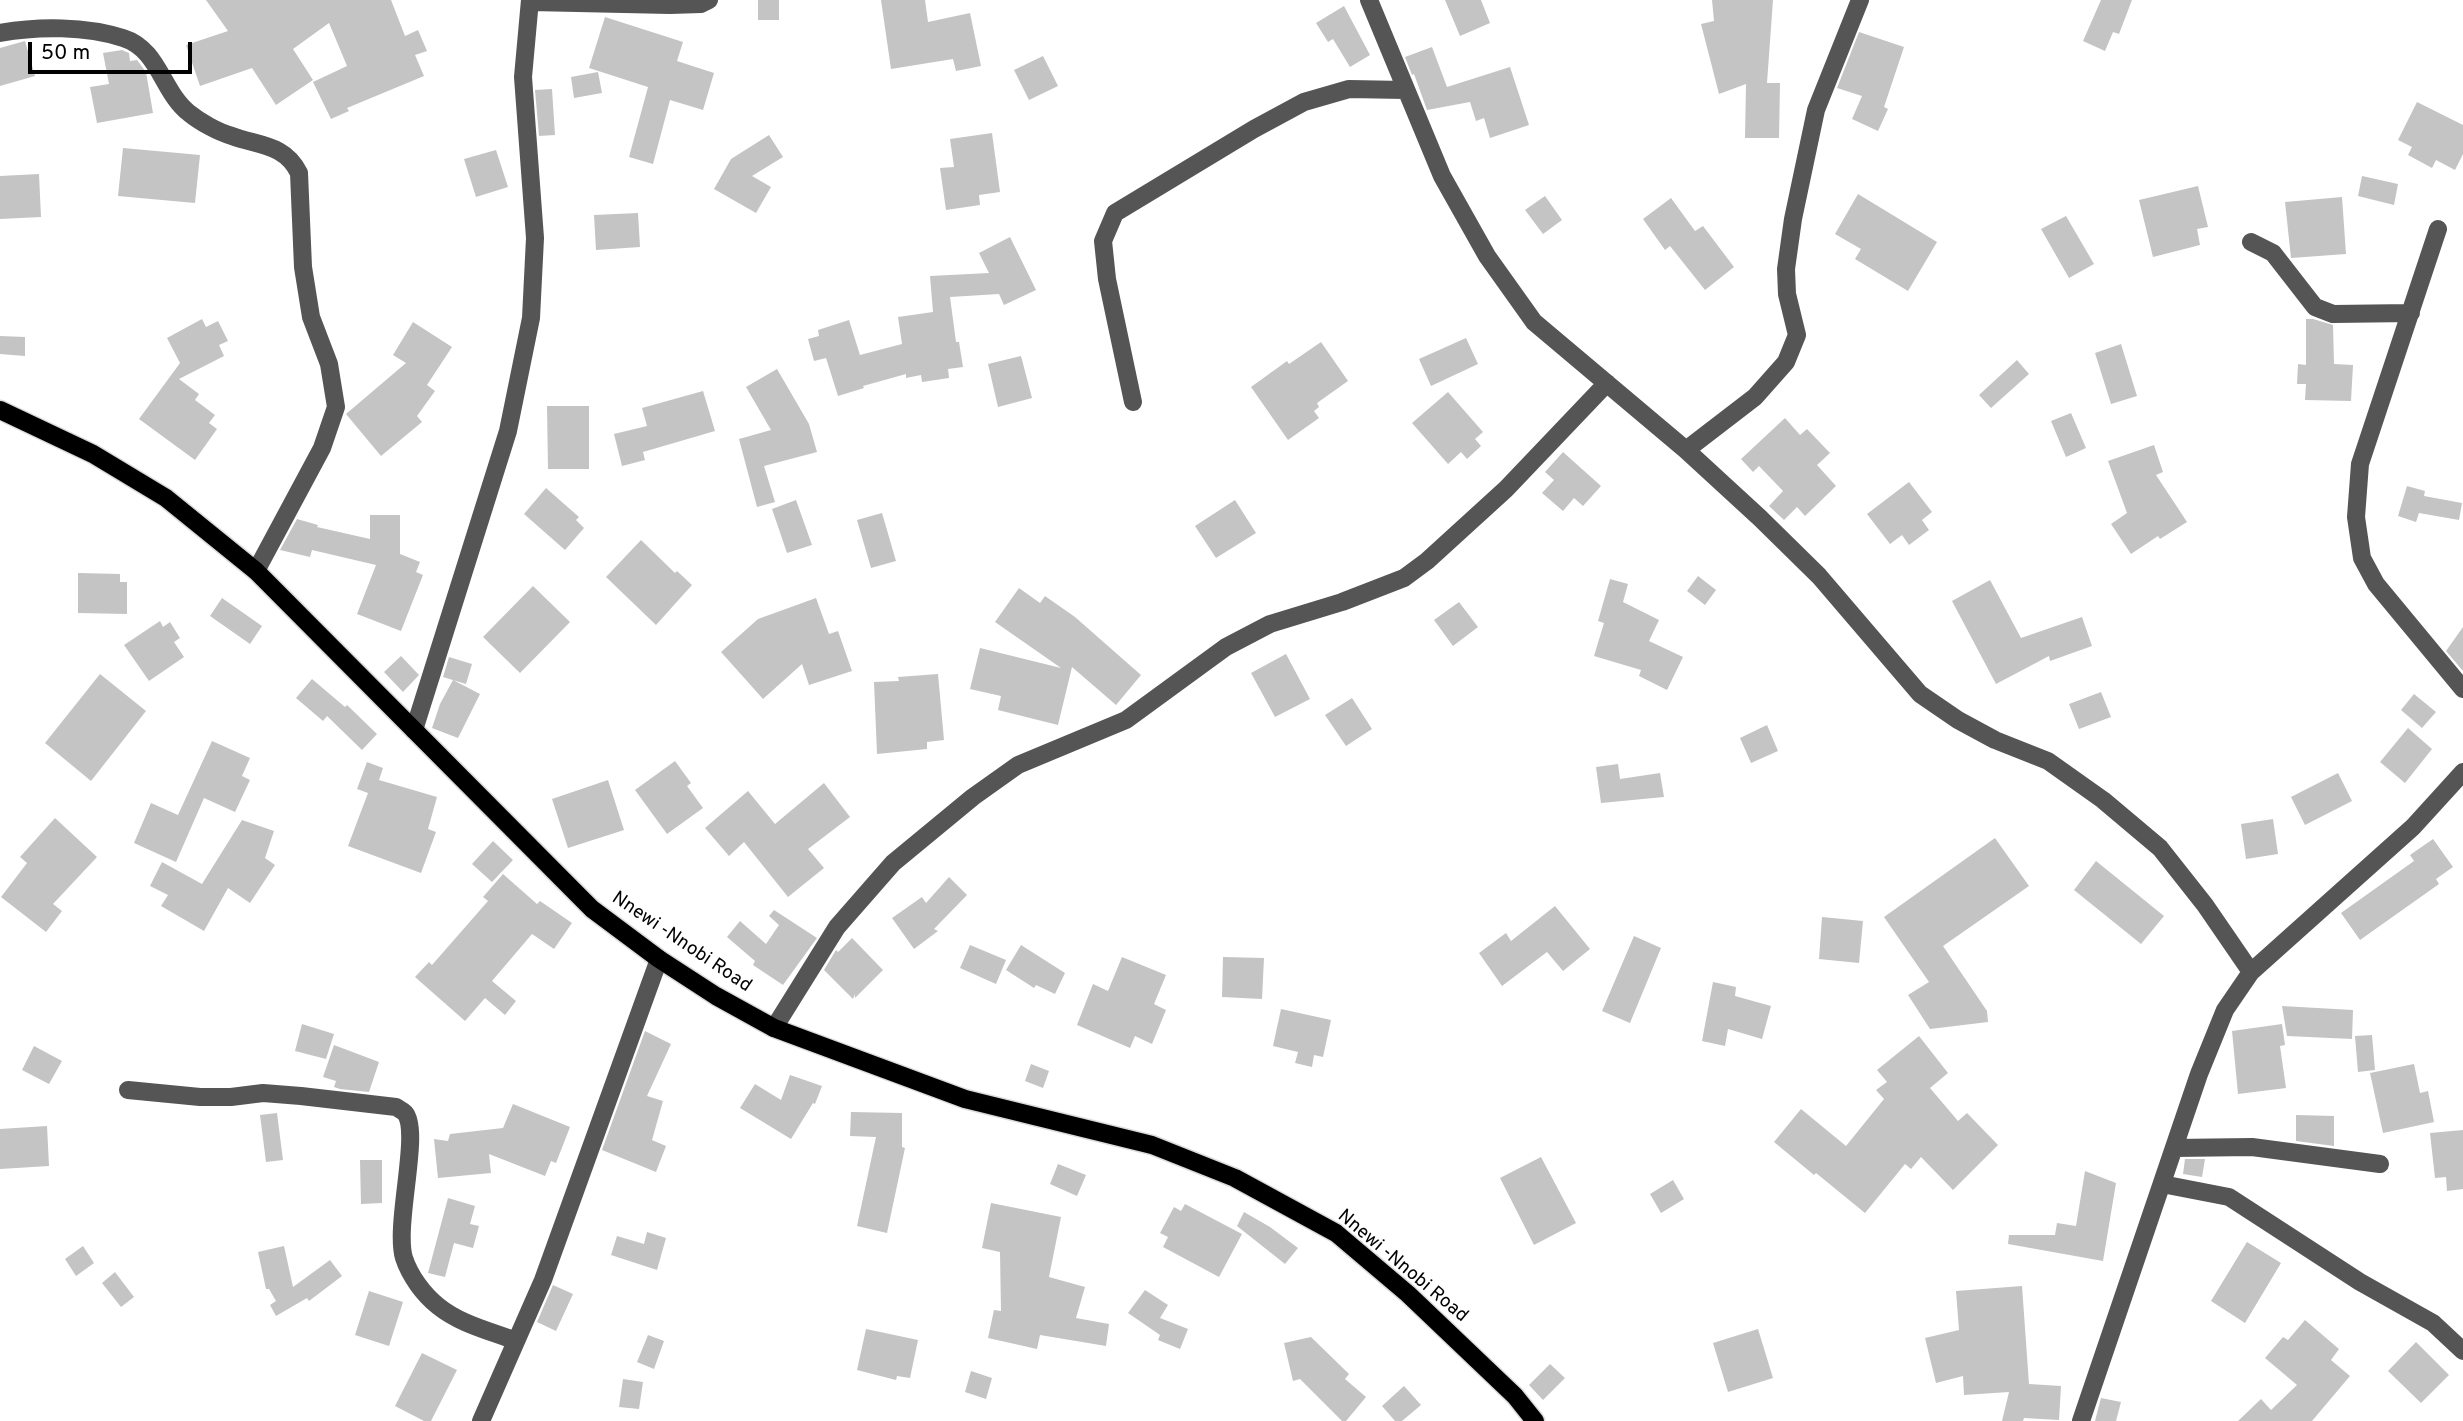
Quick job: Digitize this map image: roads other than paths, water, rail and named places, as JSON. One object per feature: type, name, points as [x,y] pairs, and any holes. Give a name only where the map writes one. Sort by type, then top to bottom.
[{"type":"main road","name":"Nnewi -Nnobi Road","points":[[0,410],[93,454],[166,498],[256,571],[592,909],[659,959],[716,996],[774,1028],[965,1099],[1152,1145],[1235,1178],[1336,1233],[1427,1313],[1515,1396],[1535,1421]]},
{"type":"street","points":[[414,730],[508,431],[531,318],[535,238],[523,77],[531,1],[670,5],[701,4],[709,0]]},
{"type":"street","points":[[1369,0],[1442,176],[1487,256],[1534,322],[1686,450],[1819,576],[1920,694],[1958,720],[1995,740],[2048,761],[2103,800],[2160,848],[2205,905],[2251,972]]},
{"type":"street","points":[[1686,450],[1755,397],[1786,362],[1797,335],[1787,294],[1786,269],[1793,219],[1816,110],[1860,0]]},
{"type":"street","points":[[0,33],[17,30],[78,30],[125,38],[147,52],[188,113],[229,136],[276,149],[293,161],[299,173],[303,267],[311,317],[329,364],[336,407],[322,448],[256,571]]},
{"type":"street","points":[[1133,402],[1107,279],[1103,241],[1115,213],[1304,102],[1349,89],[1405,90]]},
{"type":"street","points":[[2438,229],[2360,464],[2356,517],[2362,558],[2376,584],[2463,689]]},
{"type":"street","points":[[2251,242],[2273,253],[2315,307],[2333,314],[2411,313]]},
{"type":"street","points":[[774,1028],[837,927],[893,863],[973,797],[1018,765],[1126,720],[1226,647],[1270,624],[1342,602],[1404,578],[1427,561],[1506,489],[1607,383]]},
{"type":"street","points":[[2081,1421],[2199,1074],[2225,1010],[2251,972],[2403,836],[2463,772]]},
{"type":"street","points":[[481,1421],[543,1280],[659,959]]},
{"type":"street","points":[[128,1090],[200,1097],[263,1093],[396,1107],[405,1114],[409,1124],[410,1148],[401,1227],[404,1256],[413,1279],[437,1306],[458,1320],[516,1341]]},
{"type":"street","points":[[2174,1148],[2252,1147],[2380,1164]]},
{"type":"street","points":[[2162,1184],[2229,1197],[2361,1282],[2433,1323],[2463,1350]]}]
